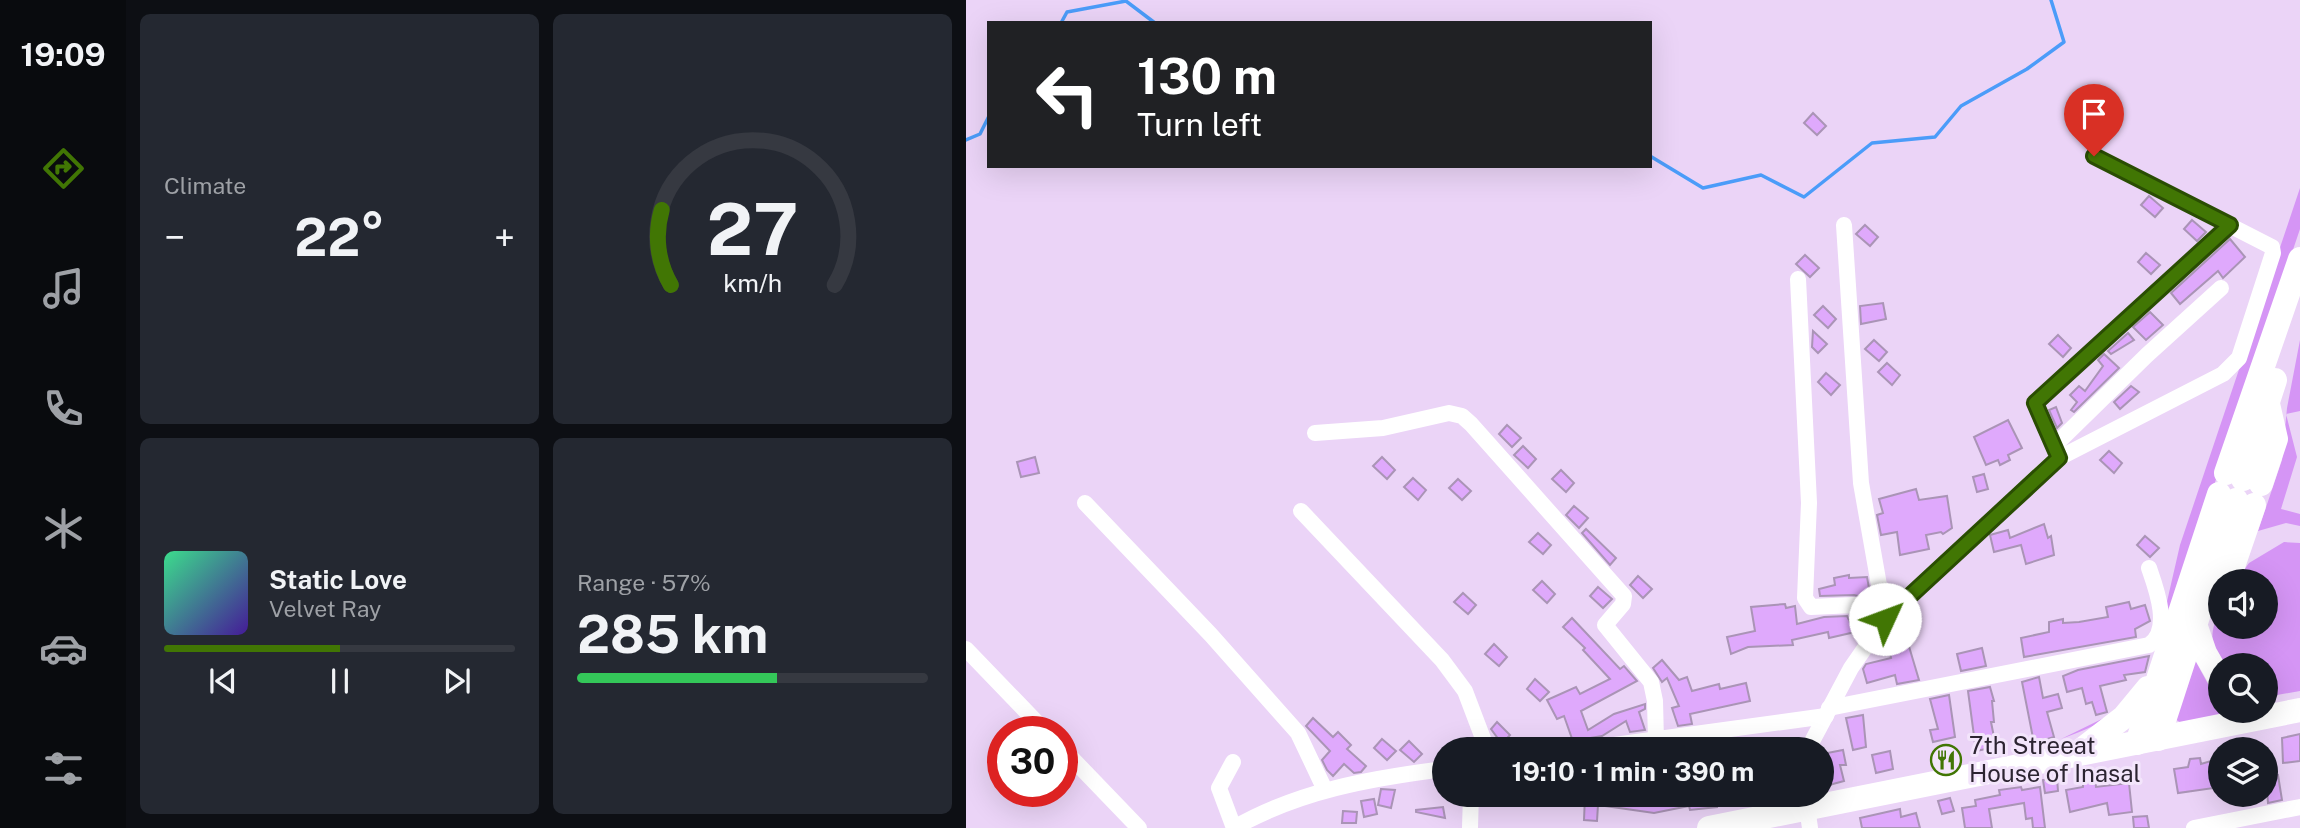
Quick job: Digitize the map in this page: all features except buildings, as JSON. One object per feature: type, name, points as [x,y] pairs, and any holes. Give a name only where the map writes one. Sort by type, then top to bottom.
[{"type":"highway","points":[[2148,741],[2196,619],[2240,489],[2300,258]]},
{"type":"highway","points":[[2075,756],[2124,717],[2157,677],[2240,489],[2276,439],[2268,403],[2300,303]]},
{"type":"highway","points":[[2230,569],[2240,489]]},
{"type":"highway","points":[[2196,619],[2208,609]]},
{"type":"highway","points":[[2196,619],[2208,658]]},
{"type":"highway","points":[[2148,741],[2157,677]]},
{"type":"highway","points":[[1709,828],[2075,756],[2284,710]]},
{"type":"street","points":[[2057,452],[2235,365],[2273,250],[2230,225],[2094,156]]},
{"type":"street","points":[[1843,225],[1861,483],[1885,619]]},
{"type":"street","points":[[2057,452],[2035,403],[2230,225]]},
{"type":"street","points":[[1798,279],[1808,503],[1805,597],[1811,607],[1854,605],[1862,625],[1874,633]]},
{"type":"street","points":[[1814,737],[1874,633],[1885,619],[2057,452],[2147,355],[2221,288]]},
{"type":"street","points":[[1315,433],[1383,428],[1449,413],[1462,416],[1471,424],[1624,596],[1623,604],[1605,625],[1651,682],[1655,701],[1656,737]]},
{"type":"street","points":[[1085,503],[1211,635],[1298,733],[1325,790]]},
{"type":"street","points":[[1301,511],[1442,660],[1465,691],[1482,737]]},
{"type":"street","points":[[1680,737],[1827,712],[2151,644],[2160,611],[2148,568]]},
{"type":"street","points":[[966,649],[1031,716]]},
{"type":"street","points":[[1233,762],[1219,788],[1234,828],[1325,790],[1390,775],[1432,770]]},
{"type":"street","points":[[1078,765],[1139,828]]},
{"type":"street","points":[[1470,828],[1471,807]]},
{"type":"street","points":[[2194,828],[2300,807]]},
{"type":"shaded area","points":[[2300,188],[2300,229],[2223,457],[2160,657],[2142,687],[2120,709],[2093,726],[2061,739],[2112,714],[2151,671],[2180,545]]},
{"type":"shaded area","points":[[2300,340],[2300,411],[2286,414],[2287,408]]},
{"type":"shaded area","points":[[2286,415],[2297,457],[2281,509],[2300,514],[2300,526],[2286,523],[2258,531],[2282,460]]},
{"type":"shaded area","points":[[2284,542],[2300,543],[2300,691],[2278,695],[2278,653],[2215,653],[2214,650],[2212,639],[2278,639],[2278,569],[2245,569],[2249,563]]},
{"type":"shaded area","points":[[2195,660],[2208,684],[2208,718],[2181,723],[2175,719]]},
{"type":"waterway","points":[[1652,157],[1703,188],[1761,175],[1804,197],[1872,143],[1935,137],[1961,106],[2027,69],[2064,42],[2051,0]]},
{"type":"waterway","points":[[1062,21],[1067,12],[1126,1],[1152,21]]},
{"type":"waterway","points":[[966,140],[980,134],[987,120]]},
{"type":"place","name":"7th Streeat House of Inasal","points":[[1946,760]]},
{"type":"route","points":[[1885,619],[2059,458],[2034,404],[2230,225],[2094,156]]}]
